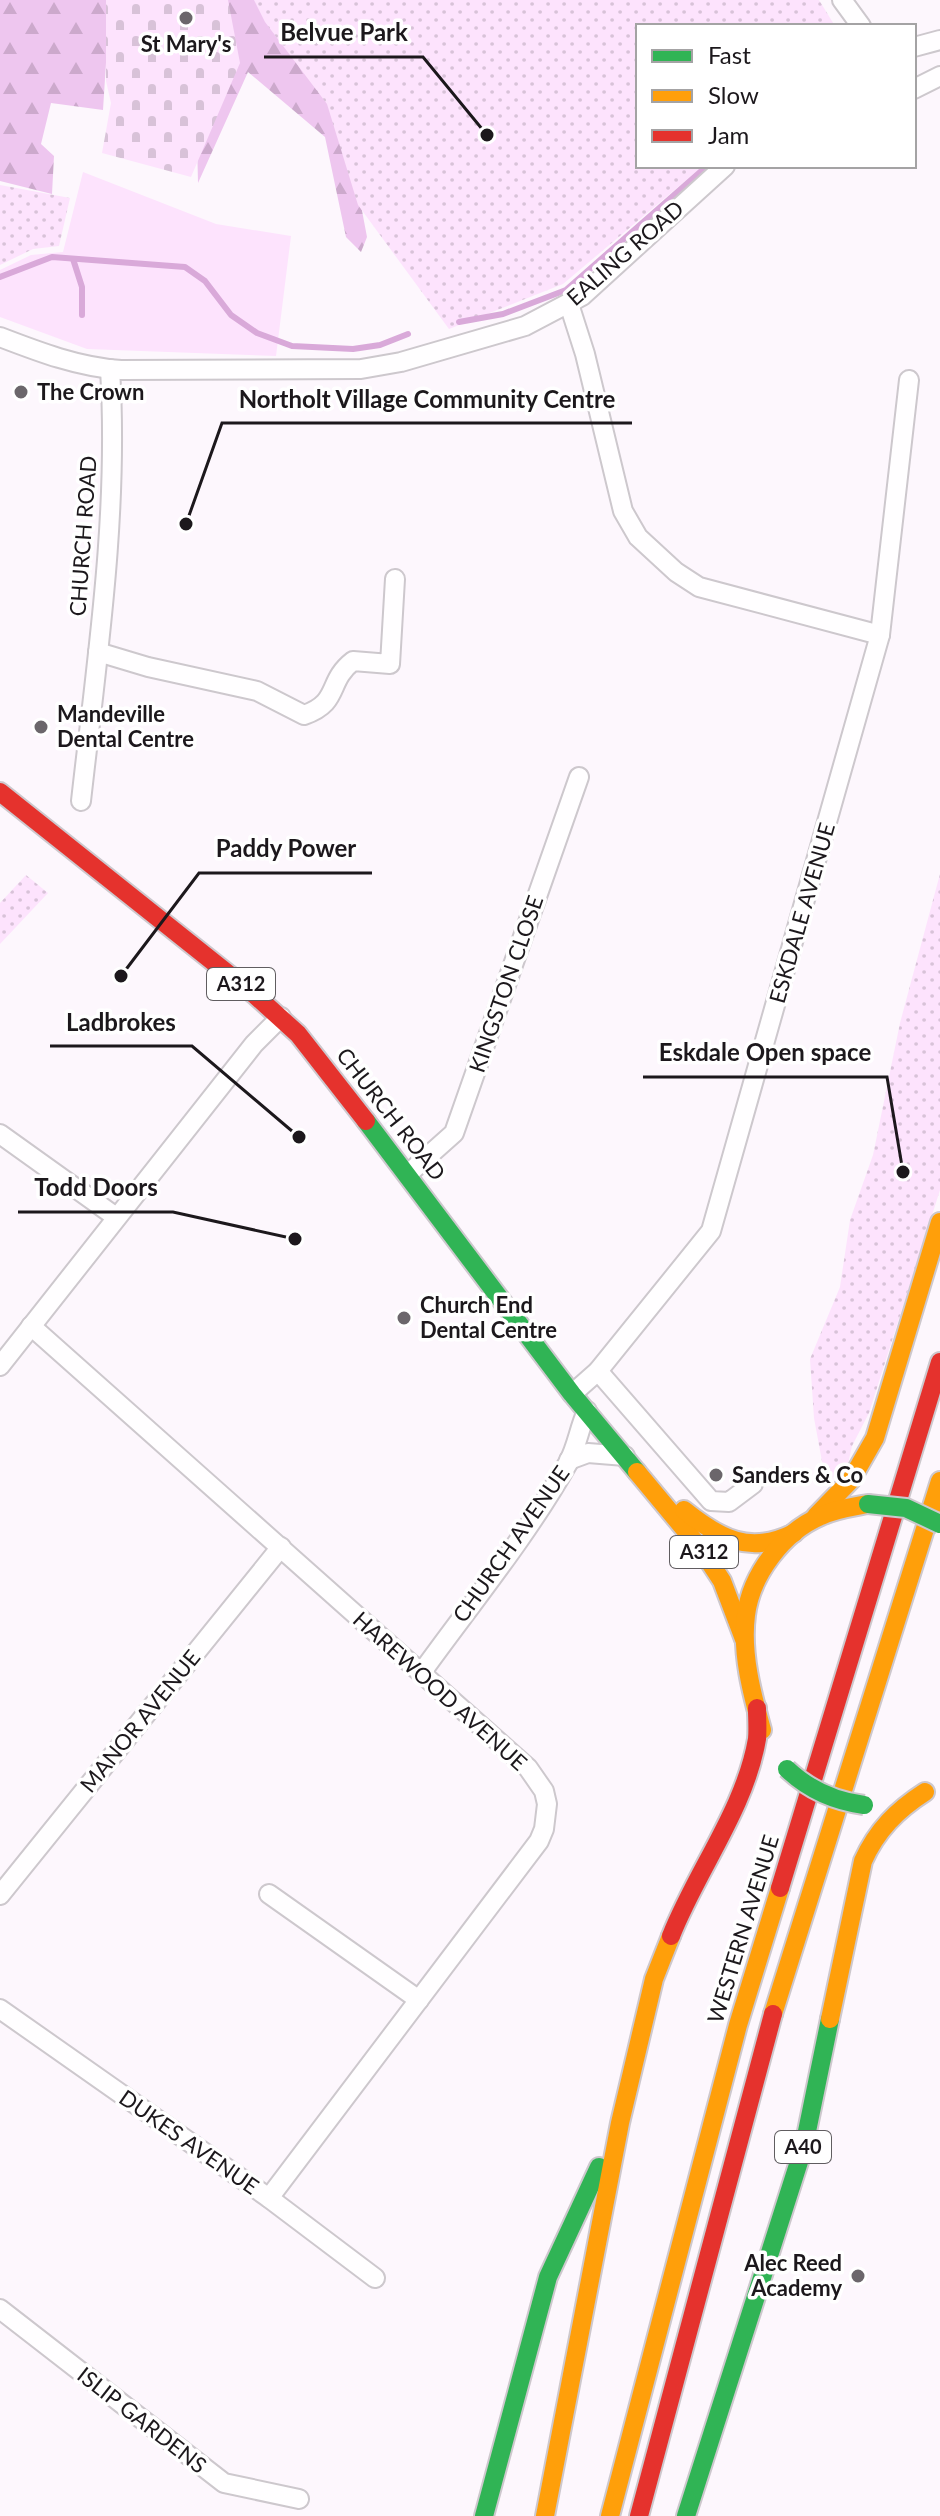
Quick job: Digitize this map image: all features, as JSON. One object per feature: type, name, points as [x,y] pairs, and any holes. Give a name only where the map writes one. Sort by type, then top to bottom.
[{"type":"main road","name":"CHURCH ROAD","points":[[0,792],[281,1017],[298,1034],[408,1174],[572,1394],[630,1462]]},
{"type":"main road","points":[[805,1526],[851,1480],[875,1438],[940,1222]]},
{"type":"main road","name":"WESTERN AVENUE","points":[[610,2516],[738,2025],[940,1362]]},
{"type":"main road","name":"A312","points":[[630,1462],[695,1520],[728,1540],[751,1545],[771,1543],[827,1513],[868,1504],[905,1506],[940,1524]]},
{"type":"main road","name":"A312","points":[[630,1462],[685,1527],[713,1566],[736,1613],[757,1708],[778,1758],[805,1785],[829,1798],[864,1805],[895,1802],[932,1789]]},
{"type":"main road","name":"A40","points":[[639,2516],[767,2032],[940,1481]]},
{"type":"main road","name":"A312","points":[[747,1652],[745,1624],[749,1599],[773,1557],[805,1526]]},
{"type":"main road","points":[[545,2516],[620,2123],[654,1979],[683,1905],[733,1809],[757,1738],[757,1708]]},
{"type":"main road","name":"A40","points":[[686,2516],[804,2146],[863,1861],[882,1825],[900,1809],[932,1789]]},
{"type":"main road","points":[[484,2516],[548,2277],[620,2123]]},
{"type":"street","points":[[842,0],[860,24]]},
{"type":"street","points":[[916,46],[940,40]]},
{"type":"street","points":[[916,88],[940,76]]},
{"type":"street","name":"EALING ROAD","points":[[0,337],[62,359],[110,369],[361,369],[401,362],[525,326],[569,304],[603,278],[723,168]]},
{"type":"street","points":[[569,304],[585,354],[623,511],[638,537],[676,572],[699,587],[880,635]]},
{"type":"street","name":"CHURCH ROAD","points":[[81,801],[110,534],[114,437],[110,369]]},
{"type":"street","name":"ESKDALE AVENUE","points":[[572,1394],[598,1371],[711,1231],[880,635],[909,380]]},
{"type":"street","points":[[98,652],[148,667],[257,691],[304,715],[319,709],[331,696],[339,672],[353,661],[390,664],[395,579]]},
{"type":"street","name":"KINGSTON CLOSE","points":[[408,1174],[454,1133],[579,777]]},
{"type":"street","points":[[0,1366],[254,1044],[281,1017]]},
{"type":"street","points":[[0,1134],[116,1217]]},
{"type":"street","name":"HAREWOOD AVENUE","points":[[31,1326],[528,1768],[544,1791],[548,1813],[539,1841],[269,2198]]},
{"type":"street","points":[[598,1371],[711,1501],[729,1502],[753,1484]]},
{"type":"street","name":"CHURCH AVENUE","points":[[422,1672],[525,1529],[569,1460],[587,1411]]},
{"type":"street","points":[[569,1460],[588,1453],[630,1462]]},
{"type":"street","name":"MANOR AVENUE","points":[[0,1895],[281,1547]]},
{"type":"street","points":[[269,1894],[419,2000]]},
{"type":"street","name":"DUKES AVENUE","points":[[0,2009],[269,2198],[375,2278]]},
{"type":"street","name":"ISLIP GARDENS","points":[[0,2309],[224,2483],[299,2499]]},
{"type":"green space","points":[[0,0],[110,0],[103,110],[51,103],[41,144],[54,156],[52,194],[0,181]]},
{"type":"green space","points":[[106,0],[228,0],[240,63],[191,177],[102,153],[111,103],[106,81]]},
{"type":"green space","points":[[226,0],[264,0],[345,121],[367,237],[361,252],[346,237],[325,137],[248,72],[198,183],[197,140]]},
{"type":"green space","points":[[254,0],[819,0],[834,24],[636,24],[636,168],[701,168],[563,284],[449,329],[358,205],[327,104],[265,22]]},
{"type":"green space","points":[[83,172],[216,224],[291,236],[276,356],[87,349],[0,317],[0,270],[31,255],[63,252]]},
{"type":"green space","points":[[0,185],[70,198],[59,246],[33,249],[0,265]]},
{"type":"green space","points":[[940,874],[940,1190],[869,1413],[852,1446],[848,1464],[826,1483],[814,1418],[810,1359],[840,1287],[850,1220],[873,1155],[900,1023]]},
{"type":"green space","points":[[26,875],[48,893],[0,944],[0,903]]},
{"type":"waterway","points":[[459,322],[503,314],[566,290],[705,168]]},
{"type":"waterway","points":[[0,277],[52,257],[185,267],[205,281],[231,315],[257,333],[292,346],[353,349],[380,345],[408,334]]},
{"type":"waterway","points":[[73,259],[82,287],[82,315]]},
{"type":"traffic: fast","points":[[366,1121],[572,1394],[637,1472]]},
{"type":"traffic: fast","points":[[868,1504],[906,1508],[940,1524]]},
{"type":"traffic: fast","points":[[787,1769],[822,1793],[864,1805]]},
{"type":"traffic: fast","points":[[686,2516],[804,2146],[830,2019]]},
{"type":"traffic: fast","points":[[484,2516],[548,2277],[599,2167]]},
{"type":"traffic: slow","points":[[816,1516],[851,1480],[875,1438],[940,1222]]},
{"type":"traffic: slow","points":[[637,1472],[701,1549],[722,1581],[744,1639]]},
{"type":"traffic: slow","points":[[773,2014],[940,1481]]},
{"type":"traffic: slow","points":[[762,1730],[751,1688],[745,1644],[746,1615],[754,1585],[771,1556],[807,1523],[832,1512],[868,1504]]},
{"type":"traffic: slow","points":[[684,1510],[710,1529],[736,1541],[763,1543],[794,1533]]},
{"type":"traffic: slow","points":[[830,2019],[863,1861],[889,1822],[925,1792]]},
{"type":"traffic: slow","points":[[610,2516],[738,2025],[780,1888]]},
{"type":"traffic: slow","points":[[545,2516],[620,2123],[654,1979],[671,1936]]},
{"type":"traffic: jam","points":[[0,792],[256,996],[298,1034],[366,1121]]},
{"type":"traffic: jam","points":[[780,1888],[940,1362]]},
{"type":"traffic: jam","points":[[671,1936],[742,1790],[757,1739],[757,1708]]},
{"type":"traffic: jam","points":[[639,2516],[773,2014]]},
{"type":"place","name":"St Mary's","points":[[186,18]]},
{"type":"place","name":"Belvue Park","points":[[487,135]]},
{"type":"place","name":"The Crown","points":[[21,392]]},
{"type":"place","name":"Northolt Village Community Centre","points":[[186,524]]},
{"type":"place","name":"Mandeville Dental Centre","points":[[41,727]]},
{"type":"place","name":"Paddy Power","points":[[121,976]]},
{"type":"place","name":"Ladbrokes","points":[[299,1137]]},
{"type":"place","name":"Eskdale Open space","points":[[903,1172]]},
{"type":"place","name":"Todd Doors","points":[[295,1239]]},
{"type":"place","name":"Church End Dental Centre","points":[[404,1318]]},
{"type":"place","name":"Sanders & Co","points":[[716,1475]]},
{"type":"place","name":"Alec Reed Academy","points":[[858,2276]]}]
